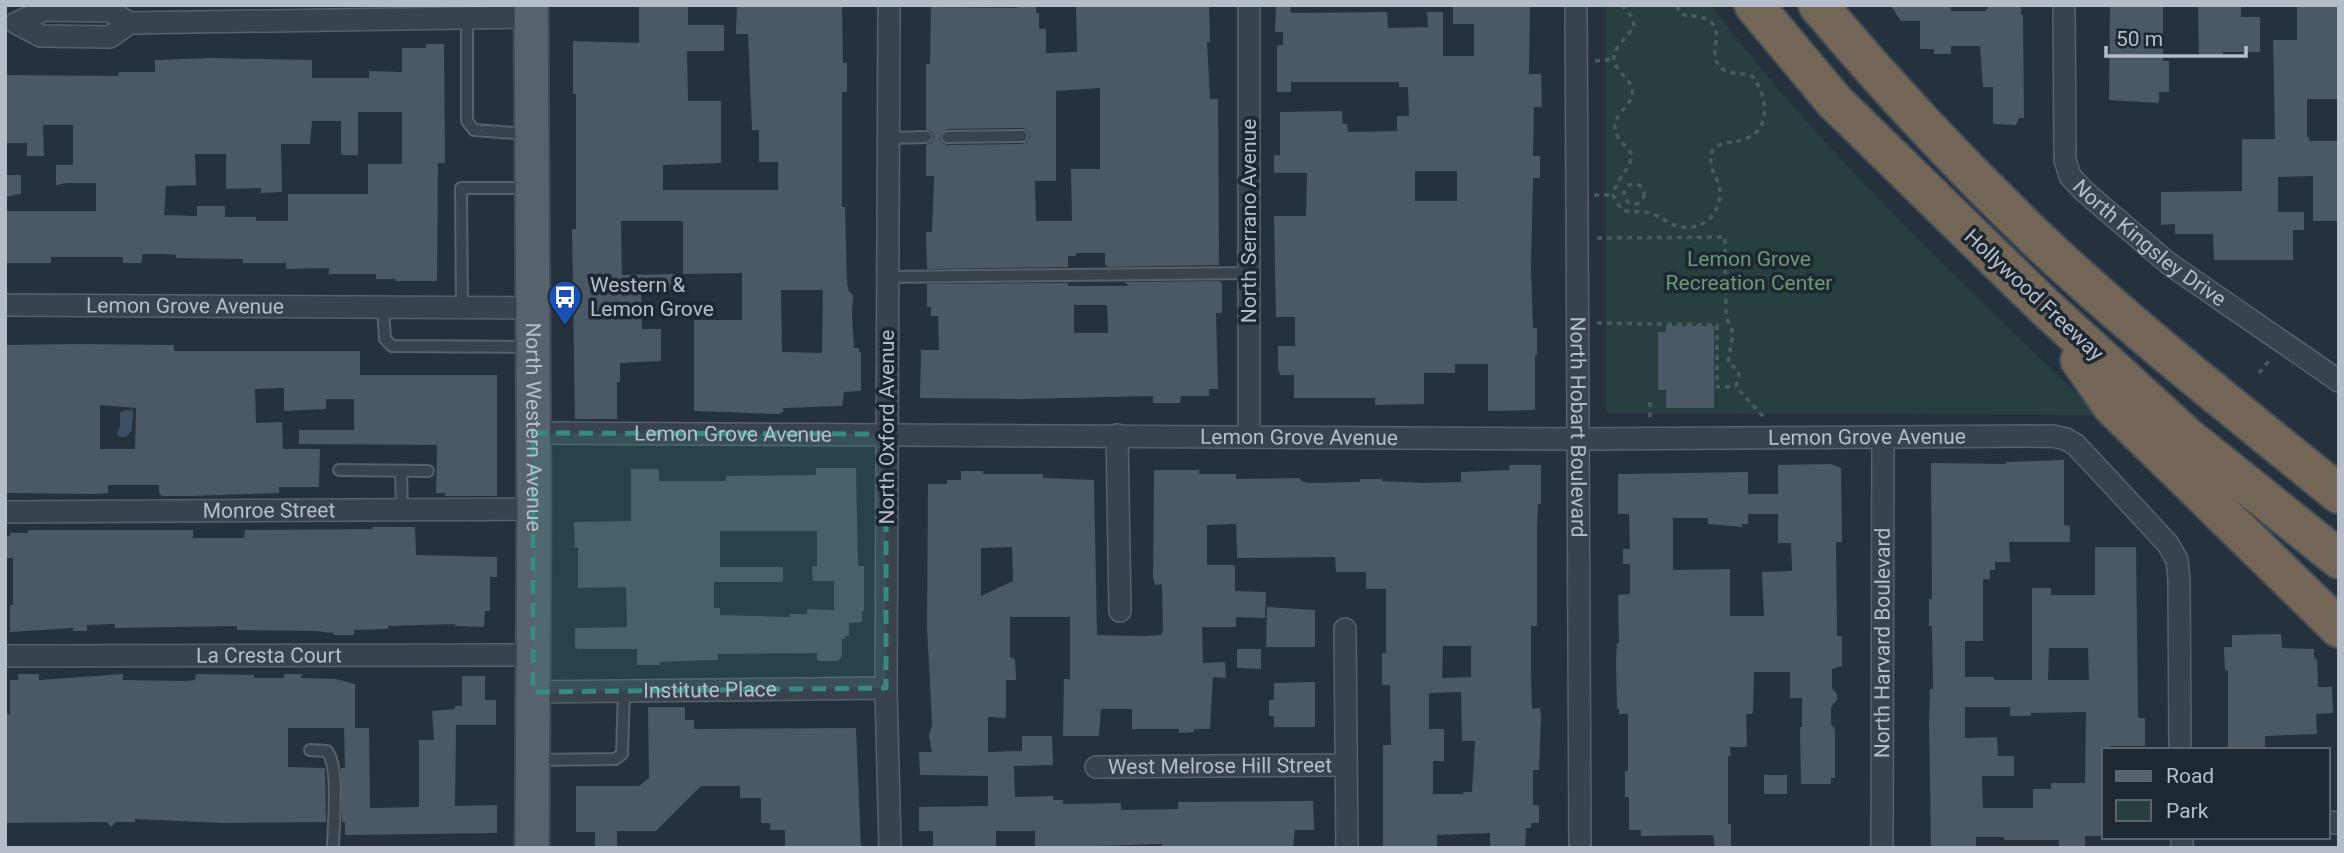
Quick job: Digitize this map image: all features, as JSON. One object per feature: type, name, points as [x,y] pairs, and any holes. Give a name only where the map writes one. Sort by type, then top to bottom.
[{"type":"highway","name":"Hollywood Freeway","points":[[1754,5],[1834,101],[2044,306],[2186,436],[2339,559]]},
{"type":"highway","name":"Hollywood Freeway","points":[[1818,5],[1926,128],[1989,192],[2097,293],[2339,494]]},
{"type":"highway","points":[[2044,306],[2112,405],[2339,628]]},
{"type":"highway","points":[[2219,397],[2339,474]]},
{"type":"main road","name":"North Western Avenue","points":[[531,11],[533,848]]},
{"type":"street","name":"North Oxford Avenue","points":[[889,5],[887,688],[890,848]]},
{"type":"street","name":"North Serrano Avenue","points":[[1249,5],[1249,436]]},
{"type":"street","name":"North Hobart Boulevard","points":[[1576,5],[1580,848]]},
{"type":"street","name":"North Kingsley Drive","points":[[2064,5],[2065,160],[2070,176],[2168,263],[2339,381]]},
{"type":"street","points":[[11,23],[45,10],[109,11],[130,23],[467,18],[531,11]]},
{"type":"street","name":"Lemon Grove Avenue","points":[[5,305],[532,308]]},
{"type":"street","name":"Lemon Grove Avenue","points":[[533,433],[1578,439],[2053,436],[2076,445],[2168,544],[2177,560],[2180,748]]},
{"type":"street","points":[[1117,435],[1120,611]]},
{"type":"street","name":"North Harvard Boulevard","points":[[1882,848],[1883,438]]},
{"type":"street","name":"Monroe Street","points":[[5,512],[534,509]]},
{"type":"street","points":[[1345,629],[1347,848]]},
{"type":"street","name":"La Cresta Court","points":[[5,656],[533,655]]},
{"type":"street","name":"Institute Place","points":[[533,692],[887,688]]},
{"type":"street","name":"West Melrose Hill Street","points":[[1096,767],[1346,765]]},
{"type":"lane","points":[[467,18],[467,121],[474,130],[532,134]]},
{"type":"lane","points":[[947,136],[1022,136]]},
{"type":"lane","points":[[888,138],[926,137]]},
{"type":"lane","points":[[462,307],[461,188],[532,188]]},
{"type":"lane","points":[[887,277],[1249,273]]},
{"type":"lane","points":[[383,307],[386,339],[392,346],[532,347]]},
{"type":"lane","points":[[339,470],[428,471]]},
{"type":"lane","points":[[401,471],[401,510]]},
{"type":"lane","points":[[533,760],[615,759],[622,754],[624,691]]},
{"type":"lane","points":[[310,750],[327,751],[331,757],[333,848]]},
{"type":"path","points":[[1622,5],[1634,23],[1613,59],[1616,67],[1628,79],[1633,92],[1615,122],[1616,135],[1632,155],[1613,195],[1621,209],[1632,213],[1649,212],[1681,228],[1694,228],[1712,217],[1720,196],[1719,186],[1710,170],[1709,159],[1713,149],[1728,141],[1749,138],[1762,122],[1766,109],[1764,93],[1752,76],[1726,71],[1719,66],[1714,53],[1716,28],[1708,19],[1681,13],[1676,5]]},
{"type":"path","points":[[1630,184],[1640,187],[1643,198],[1640,202],[1627,201],[1624,194],[1626,188],[1630,184]]},
{"type":"path","points":[[1621,209],[1627,201]]},
{"type":"path","points":[[1577,238],[1725,237],[1726,316],[1732,333],[1728,363],[1737,369],[1739,375],[1736,387]]},
{"type":"path","points":[[1577,322],[1717,325],[1717,387],[1736,387],[1762,415],[1762,439]]},
{"type":"highlighted area","points":[[533,433],[886,434],[886,688],[533,692]]},
{"type":"green space","name":"Lemon Grove Recreation Center","points":[[1606,5],[1711,5],[1755,61],[1848,167],[1947,268],[2099,415],[1606,413]]},
{"type":"water","points":[[131,408],[132,430],[126,437],[119,437],[117,434],[120,412],[130,411]]},
{"type":"building","points":[[639,5],[688,5],[688,25],[724,25],[724,51],[687,51],[688,101],[721,101],[721,163],[663,165],[663,190],[778,190],[778,162],[759,162],[759,130],[752,130],[748,34],[736,34],[737,6],[842,5],[843,63],[847,63],[847,92],[842,92],[842,207],[845,207],[847,283],[849,292],[853,295],[854,348],[859,348],[861,352],[861,391],[844,392],[842,406],[783,408],[783,412],[779,414],[694,411],[694,320],[742,320],[742,273],[683,274],[683,221],[621,221],[622,275],[676,274],[676,290],[641,290],[642,329],[661,329],[661,361],[620,363],[617,419],[575,419],[572,229],[576,229],[576,94],[573,94],[573,41],[639,43]],"holes":[[[781,290],[823,290],[822,353],[782,352]]]},
{"type":"building","points":[[1017,5],[1036,5],[1039,29],[1046,29],[1046,53],[1077,52],[1076,5],[1209,5],[1210,42],[1207,42],[1210,99],[1218,99],[1219,265],[1108,267],[1105,264],[1105,253],[1076,253],[1076,256],[1068,256],[1068,267],[927,269],[926,232],[932,232],[934,176],[926,176],[926,145],[931,143],[934,137],[932,132],[926,129],[926,64],[930,64],[931,7],[1017,8]],"holes":[[[1100,88],[1100,169],[1071,169],[1072,221],[1036,221],[1035,181],[1056,181],[1056,91]],[[1023,128],[1028,131],[1030,137],[1022,144],[947,145],[939,138],[947,129]]]},
{"type":"building","points":[[1276,5],[1290,5],[1291,13],[1387,12],[1388,28],[1428,27],[1427,12],[1443,12],[1443,56],[1474,56],[1474,24],[1453,24],[1453,7],[1530,5],[1529,74],[1541,74],[1542,107],[1534,107],[1533,156],[1540,156],[1540,178],[1533,178],[1531,268],[1533,328],[1537,328],[1535,410],[1488,411],[1488,364],[1455,364],[1455,373],[1424,373],[1424,404],[1375,405],[1375,398],[1294,398],[1294,375],[1280,375],[1278,367],[1278,346],[1295,346],[1295,317],[1276,317],[1274,216],[1306,216],[1307,173],[1274,173],[1274,155],[1280,155],[1280,112],[1342,111],[1343,124],[1347,124],[1348,132],[1397,131],[1397,116],[1409,116],[1408,87],[1399,87],[1399,82],[1291,82],[1291,92],[1277,92],[1277,45],[1283,45],[1283,32],[1275,32]],"holes":[[[1415,171],[1457,171],[1457,201],[1415,201]]]},
{"type":"building","points":[[1890,5],[1951,5],[1951,11],[1986,11],[1989,5],[2021,5],[2024,118],[2019,118],[2016,125],[1993,124],[1993,87],[1983,87],[1980,46],[1951,46],[1951,54],[1934,54],[1934,49],[1920,49],[1920,21],[1901,21]]},
{"type":"building","points":[[2110,5],[2163,5],[2163,61],[2169,61],[2169,92],[2159,92],[2159,103],[2109,100]]},
{"type":"building","points":[[2198,5],[2241,5],[2241,17],[2260,17],[2260,52],[2223,52],[2223,57],[2199,57]]},
{"type":"building","points":[[2297,5],[2339,5],[2339,99],[2307,99],[2307,137],[2309,141],[2339,141],[2339,221],[2313,221],[2313,176],[2278,177],[2278,212],[2304,212],[2304,230],[2293,230],[2293,260],[2214,260],[2213,234],[2175,234],[2175,224],[2161,225],[2161,192],[2242,191],[2242,139],[2275,139],[2273,40],[2297,40]]},
{"type":"building","points":[[426,44],[444,44],[445,163],[438,163],[437,281],[395,281],[376,279],[376,274],[329,274],[329,268],[286,269],[286,263],[243,263],[243,259],[176,258],[176,255],[164,254],[143,254],[141,263],[123,263],[123,257],[51,257],[51,263],[5,263],[5,211],[96,211],[96,183],[56,185],[56,165],[73,165],[73,125],[43,125],[44,156],[27,156],[27,143],[5,143],[5,75],[118,76],[119,72],[155,72],[155,60],[212,58],[312,60],[312,78],[369,78],[369,71],[402,72],[402,48],[426,48]],"holes":[[[358,112],[402,112],[402,164],[368,164],[368,194],[288,194],[288,221],[225,217],[225,206],[197,206],[197,216],[164,215],[166,186],[196,185],[195,154],[226,154],[226,189],[261,188],[261,193],[282,192],[281,144],[310,144],[312,121],[341,121],[341,155],[358,155]]]},
{"type":"building","points":[[5,175],[21,175],[21,194],[5,197]]},
{"type":"building","points":[[1124,282],[1222,283],[1222,313],[1216,313],[1218,389],[1209,389],[1209,396],[1181,396],[1180,403],[1153,403],[1153,396],[920,398],[921,350],[939,350],[938,316],[931,316],[931,307],[927,307],[927,284],[1068,283],[1068,286],[1129,286]],"holes":[[[1074,305],[1107,305],[1108,333],[1074,333]]]},
{"type":"building","points":[[1666,326],[1714,326],[1714,408],[1666,408],[1666,390],[1658,390],[1658,332],[1666,332]]},
{"type":"building","points":[[5,345],[174,345],[174,351],[360,351],[360,375],[497,375],[497,496],[445,496],[445,493],[436,493],[437,445],[299,444],[299,430],[354,430],[354,399],[326,399],[326,409],[284,411],[284,388],[255,389],[256,423],[282,422],[283,449],[320,449],[319,487],[279,487],[279,493],[190,496],[162,496],[159,493],[159,485],[108,485],[108,493],[96,494],[5,493]],"holes":[[[100,405],[136,408],[135,449],[100,449]]]},
{"type":"building","points":[[2064,460],[2064,525],[2070,526],[2070,542],[2009,542],[2010,562],[1995,562],[1995,570],[1990,570],[1990,579],[1983,579],[1983,641],[1965,641],[1965,677],[2032,680],[2032,588],[2051,588],[2051,595],[2095,595],[2095,547],[2136,547],[2138,718],[2145,718],[2145,746],[2102,748],[2102,836],[2085,836],[2085,848],[2059,848],[2059,840],[1976,837],[1976,848],[1931,848],[1931,463],[2006,464]],"holes":[[[2049,648],[2088,648],[2089,680],[2048,680]],[[1965,707],[2010,707],[2010,716],[2086,712],[2085,783],[2051,783],[2051,789],[2033,789],[2033,808],[1983,808],[1982,776],[2014,776],[2014,756],[1998,756],[1997,737],[1965,738]]]},
{"type":"building","points":[[1831,464],[1841,468],[1842,542],[1836,542],[1837,636],[1842,636],[1842,666],[1832,669],[1832,688],[1837,694],[1837,700],[1831,707],[1831,724],[1835,729],[1835,778],[1831,778],[1831,784],[1801,784],[1802,698],[1790,698],[1790,672],[1754,672],[1753,711],[1752,714],[1746,714],[1747,747],[1730,747],[1731,756],[1728,756],[1728,824],[1731,824],[1731,848],[1715,848],[1713,835],[1641,836],[1641,830],[1629,830],[1629,797],[1625,797],[1628,714],[1619,714],[1617,709],[1618,595],[1630,594],[1630,564],[1623,564],[1623,549],[1630,549],[1629,514],[1618,514],[1618,474],[1748,472],[1748,494],[1778,494],[1778,465]],"holes":[[[1748,514],[1778,514],[1778,543],[1791,543],[1792,571],[1762,572],[1764,616],[1730,616],[1730,569],[1673,570],[1673,518],[1708,518],[1708,524],[1742,527],[1742,524],[1748,524]]]},
{"type":"building","points":[[1509,465],[1541,465],[1541,504],[1538,504],[1537,529],[1537,626],[1531,626],[1532,709],[1540,708],[1541,716],[1539,770],[1533,770],[1533,805],[1539,805],[1539,823],[1531,823],[1531,828],[1526,828],[1525,848],[1490,848],[1490,833],[1437,835],[1437,848],[1383,848],[1383,745],[1391,745],[1390,685],[1382,685],[1382,653],[1386,653],[1386,589],[1366,589],[1366,572],[1336,572],[1335,557],[1237,558],[1236,524],[1207,525],[1207,565],[1235,565],[1235,591],[1266,592],[1265,618],[1236,617],[1236,627],[1202,627],[1203,663],[1225,662],[1226,678],[1213,677],[1210,729],[1179,733],[1179,729],[1132,729],[1132,709],[1101,709],[1099,736],[1063,736],[1064,679],[1070,679],[1070,617],[1010,617],[1010,657],[1015,659],[1016,680],[1006,680],[1006,718],[988,717],[988,752],[1022,751],[1022,736],[1052,736],[1053,765],[1014,766],[1015,797],[1053,796],[1053,800],[1063,800],[1063,804],[1121,803],[1121,810],[1178,809],[1178,802],[1313,801],[1314,830],[1295,830],[1293,848],[1162,848],[1162,844],[1035,848],[1035,831],[996,831],[996,848],[933,848],[933,831],[919,831],[919,807],[988,806],[988,776],[920,775],[919,752],[932,752],[929,736],[932,725],[927,629],[928,484],[947,484],[947,480],[961,480],[961,471],[983,471],[983,474],[1043,474],[1043,478],[1094,480],[1097,635],[1141,636],[1161,635],[1163,631],[1162,584],[1155,585],[1153,578],[1154,470],[1199,470],[1199,474],[1236,474],[1236,479],[1300,478],[1301,481],[1309,483],[1382,479],[1424,483],[1461,482],[1461,472],[1510,470]],"holes":[[[1012,547],[1013,581],[981,596],[981,548]],[[1443,646],[1471,646],[1471,677],[1442,678]],[[1461,692],[1462,741],[1475,741],[1472,792],[1433,794],[1433,761],[1444,761],[1444,729],[1429,729],[1429,693]]]},
{"type":"building","points":[[816,468],[856,468],[858,566],[864,566],[864,611],[862,622],[849,623],[849,636],[842,639],[842,656],[838,661],[819,661],[817,653],[718,654],[718,660],[637,665],[637,649],[575,647],[575,628],[627,627],[626,587],[578,588],[578,547],[575,548],[574,522],[631,521],[631,469],[659,469],[659,481],[726,481],[726,476],[816,475]],"holes":[[[720,531],[817,531],[817,566],[812,567],[813,581],[834,581],[834,610],[807,609],[807,614],[790,614],[790,617],[720,615],[720,608],[714,608],[714,582],[783,582],[783,567],[720,567]]]},
{"type":"building","points":[[415,527],[416,555],[497,557],[497,577],[490,577],[490,611],[485,611],[484,627],[455,624],[388,626],[388,629],[354,630],[354,635],[334,635],[315,631],[237,630],[237,626],[115,628],[115,624],[87,625],[87,631],[73,631],[73,628],[10,632],[13,558],[5,558],[5,536],[10,536],[10,533],[28,533],[28,530],[193,530],[193,538],[244,538],[245,530]]},
{"type":"building","points":[[1267,607],[1315,610],[1315,647],[1266,647]]},
{"type":"building","points":[[2281,634],[2282,648],[2314,649],[2318,687],[2332,687],[2333,713],[2316,714],[2317,734],[2265,736],[2265,748],[2228,748],[2228,670],[2225,671],[2224,647],[2232,647],[2232,635]]},
{"type":"building","points":[[1237,649],[1261,649],[1261,669],[1237,668]]},
{"type":"building","points":[[18,674],[39,674],[39,680],[123,674],[123,680],[186,681],[195,680],[196,674],[284,678],[284,674],[302,674],[301,678],[336,679],[355,684],[355,728],[288,728],[288,767],[325,768],[326,822],[222,823],[135,819],[135,822],[116,822],[111,827],[107,822],[5,823],[5,714],[10,715],[10,680],[18,680]]},
{"type":"building","points":[[462,676],[485,676],[485,700],[496,700],[496,725],[456,725],[455,806],[497,805],[497,833],[345,835],[345,822],[342,822],[341,768],[345,768],[344,728],[369,728],[370,808],[419,807],[419,740],[434,740],[432,711],[462,706]]},
{"type":"building","points":[[1315,682],[1315,727],[1274,727],[1274,716],[1269,716],[1269,700],[1274,700],[1274,683]]},
{"type":"building","points":[[648,707],[685,707],[685,720],[694,720],[694,729],[856,728],[861,848],[785,848],[785,830],[770,830],[770,823],[761,823],[761,798],[740,798],[740,786],[701,786],[656,831],[617,831],[617,848],[595,848],[595,832],[576,832],[576,786],[639,786],[649,778]]},
{"type":"building","points":[[1764,775],[1787,775],[1787,794],[1764,794]]},
{"type":"place","name":"Western & Lemon Grove","points":[[565,327]]}]
